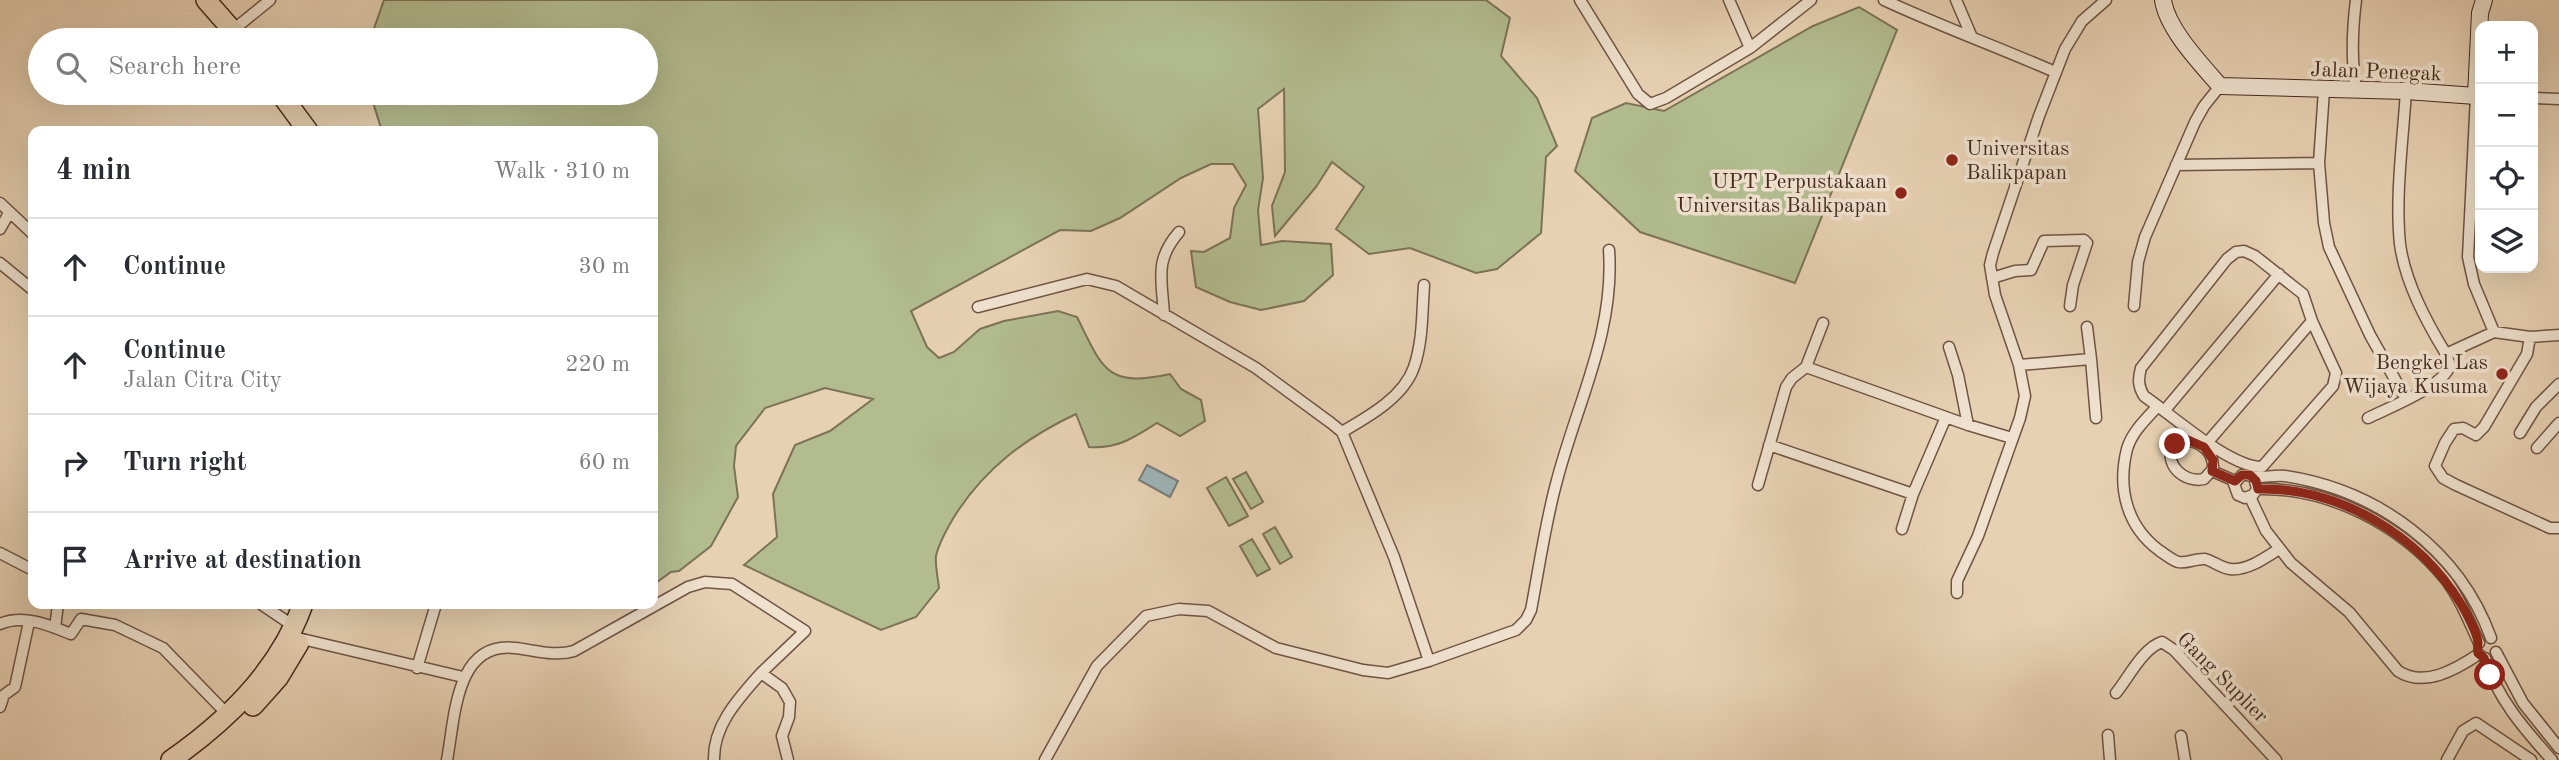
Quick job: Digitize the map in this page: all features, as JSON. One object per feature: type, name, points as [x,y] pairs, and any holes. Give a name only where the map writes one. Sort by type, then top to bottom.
[{"type":"highway","points":[[206,0],[235,28]]},
{"type":"highway","points":[[217,0],[237,28]]},
{"type":"highway","points":[[289,105],[304,126]]},
{"type":"highway","points":[[300,105],[315,126]]},
{"type":"highway","points":[[171,760],[228,715],[247,695],[286,642],[298,633],[302,609]]},
{"type":"highway","points":[[191,760],[238,722],[278,678],[298,633],[313,609]]},
{"type":"street","points":[[246,28],[270,0]]},
{"type":"street","points":[[1580,0],[1638,94],[1650,104],[1666,99],[1750,48],[1811,0]]},
{"type":"street","points":[[1729,0],[1750,48]]},
{"type":"street","points":[[1956,0],[1971,36]]},
{"type":"street","points":[[1957,593],[1957,581],[1978,536],[2020,418],[2025,396],[2019,365],[1995,295],[1990,265],[1993,253],[2056,72],[2076,28],[2091,11],[2106,0]]},
{"type":"street","points":[[2134,306],[2138,262],[2145,237],[2204,106],[2220,86],[2193,56],[2166,13],[2163,0]]},
{"type":"street","points":[[2356,0],[2351,31],[2356,90]]},
{"type":"street","points":[[2478,84],[2480,13],[2484,0]]},
{"type":"street","points":[[1887,1],[2056,72]]},
{"type":"street","name":"Jalan Penegak","points":[[2220,86],[2406,91],[2475,96]]},
{"type":"street","points":[[2324,90],[2319,163],[2322,211],[2329,247],[2370,335],[2406,399]]},
{"type":"street","points":[[2368,418],[2438,381],[2448,372],[2450,362],[2427,322],[2413,288],[2400,244],[2399,207],[2406,91]]},
{"type":"street","points":[[2538,98],[2559,99]]},
{"type":"street","points":[[2475,144],[2468,257],[2474,284],[2494,332]]},
{"type":"street","points":[[2176,165],[2319,163]]},
{"type":"street","points":[[0,203],[28,230]]},
{"type":"street","points":[[0,229],[9,213]]},
{"type":"street","points":[[1164,315],[1162,258],[1167,246],[1179,232]]},
{"type":"street","points":[[1992,278],[2015,271],[2031,270],[2046,240],[2084,240],[2087,243],[2073,285],[2070,306]]},
{"type":"street","points":[[1045,760],[1097,666],[1146,616],[1179,609],[1208,611],[1276,648],[1363,670],[1388,673],[1516,630],[1531,610],[1556,484],[1605,325],[1611,275],[1609,250]]},
{"type":"street","points":[[2244,251],[2255,256],[2303,294],[2312,321],[2336,373],[2336,382],[2266,464],[2258,467],[2246,464],[2207,443],[2144,396],[2139,388],[2141,368],[2227,259],[2236,252],[2244,251]]},
{"type":"street","points":[[0,263],[28,286]]},
{"type":"street","points":[[2279,274],[2161,408],[2137,428],[2127,448],[2124,474],[2127,505],[2133,522],[2146,540],[2175,562],[2186,563],[2203,559],[2228,569],[2243,568],[2279,549]]},
{"type":"street","points":[[978,307],[1087,279],[1116,286],[1273,380],[1342,432],[1394,557],[1429,661]]},
{"type":"street","points":[[1342,432],[1373,413],[1397,391],[1413,369],[1420,339],[1424,285]]},
{"type":"street","points":[[2207,443],[2312,321]]},
{"type":"street","points":[[1758,485],[1786,387],[1792,378],[1806,367],[1823,323]]},
{"type":"street","points":[[2087,327],[2096,418]]},
{"type":"street","points":[[2446,354],[2494,332],[2530,337],[2559,335]]},
{"type":"street","points":[[2530,337],[2527,354],[2484,428],[2476,435],[2463,428],[2454,429],[2435,466],[2443,478],[2456,485],[2550,528],[2559,528]]},
{"type":"street","points":[[1949,346],[1968,425]]},
{"type":"street","points":[[2019,365],[2091,359]]},
{"type":"street","points":[[1806,367],[2012,439]]},
{"type":"street","points":[[2520,433],[2536,407],[2559,384]]},
{"type":"street","points":[[1902,529],[1913,494],[1946,417]]},
{"type":"street","points":[[2537,448],[2559,423]]},
{"type":"street","points":[[1769,445],[1913,494]]},
{"type":"street","points":[[2212,471],[2235,481]]},
{"type":"street","points":[[2481,652],[2428,679],[2408,677],[2398,671],[2350,612],[2291,563],[2266,531],[2254,488],[2242,475],[2235,481],[2235,492],[2241,497],[2254,488],[2284,476],[2356,496],[2400,521],[2437,551],[2453,569],[2479,610],[2491,638],[2496,643],[2496,652],[2523,703],[2559,748]]},
{"type":"street","points":[[2254,488],[2274,488],[2348,506],[2389,529],[2421,554],[2447,582],[2466,612],[2490,675],[2516,718],[2552,760]]},
{"type":"street","points":[[0,554],[28,568]]},
{"type":"street","points":[[658,604],[688,587],[705,582],[732,584],[805,631],[761,673],[719,727],[714,760]]},
{"type":"street","points":[[55,628],[57,609]]},
{"type":"street","points":[[267,609],[298,633],[417,668],[463,677]]},
{"type":"street","points":[[417,668],[435,609]]},
{"type":"street","points":[[447,760],[463,677],[472,662],[486,652],[499,648],[556,654],[574,651],[649,609]]},
{"type":"street","points":[[0,624],[12,619],[71,634],[81,619],[115,625],[163,648],[228,715]]},
{"type":"street","points":[[0,708],[4,695],[15,687],[29,622]]},
{"type":"street","points":[[2481,652],[2484,638],[2491,638]]},
{"type":"street","name":"Gang Suplier","points":[[2116,693],[2153,646],[2162,642],[2174,650],[2276,760]]},
{"type":"street","points":[[2481,652],[2491,658],[2496,652]]},
{"type":"street","points":[[761,673],[782,688],[790,702],[789,717],[782,736],[788,760]]},
{"type":"street","points":[[2447,760],[2463,731],[2476,723],[2531,760]]},
{"type":"street","points":[[2108,735],[2110,760]]},
{"type":"street","points":[[2181,736],[2185,760]]},
{"type":"green space","points":[[384,0],[1486,0],[1510,18],[1501,56],[1537,98],[1557,146],[1546,157],[1541,233],[1497,269],[1476,273],[1410,248],[1369,254],[1336,229],[1364,187],[1332,162],[1316,187],[1275,236],[1272,206],[1285,172],[1284,89],[1258,109],[1263,178],[1258,210],[1261,245],[1282,241],[1331,244],[1333,275],[1304,301],[1261,310],[1230,302],[1196,287],[1191,251],[1204,252],[1230,238],[1234,208],[1246,185],[1233,164],[1211,164],[1181,178],[1120,218],[1091,231],[1060,230],[911,311],[927,347],[939,358],[954,352],[980,329],[1004,321],[1058,311],[1077,317],[1093,350],[1109,370],[1119,376],[1132,378],[1170,374],[1181,389],[1201,400],[1205,421],[1180,436],[1157,423],[1125,441],[1099,447],[1089,447],[1076,414],[1040,433],[992,470],[954,517],[936,556],[939,588],[916,617],[881,630],[744,565],[777,537],[773,494],[795,445],[830,431],[873,399],[825,388],[765,408],[736,446],[734,466],[738,497],[711,546],[679,571],[671,572],[658,581],[658,126],[380,126],[374,105],[658,105],[658,28],[374,28]]},
{"type":"green space","points":[[1859,7],[1897,30],[1795,283],[1640,232],[1575,171],[1592,118],[1626,103],[1664,111],[1813,26]]},
{"type":"green space","points":[[1246,472],[1263,502],[1251,509],[1233,479]]},
{"type":"green space","points":[[1226,477],[1248,516],[1229,526],[1207,488]]},
{"type":"green space","points":[[1275,527],[1292,557],[1280,564],[1263,534]]},
{"type":"green space","points":[[1252,539],[1270,569],[1257,576],[1240,546]]},
{"type":"water","points":[[1147,465],[1178,481],[1170,497],[1139,480]]},
{"type":"place","name":"Universitas Balikpapan","points":[[1952,160]]},
{"type":"place","name":"UPT Perpustakaan Universitas Balikpapan","points":[[1901,193]]},
{"type":"place","name":"Bengkel Las Wijaya Kusuma","points":[[2502,374]]},
{"type":"route","points":[[2175,444],[2188,440],[2204,447],[2213,460],[2212,471],[2235,481],[2246,474],[2254,477],[2258,489],[2274,488],[2348,506],[2407,541],[2447,582],[2466,612],[2479,643],[2478,653],[2484,658],[2490,675]]}]
